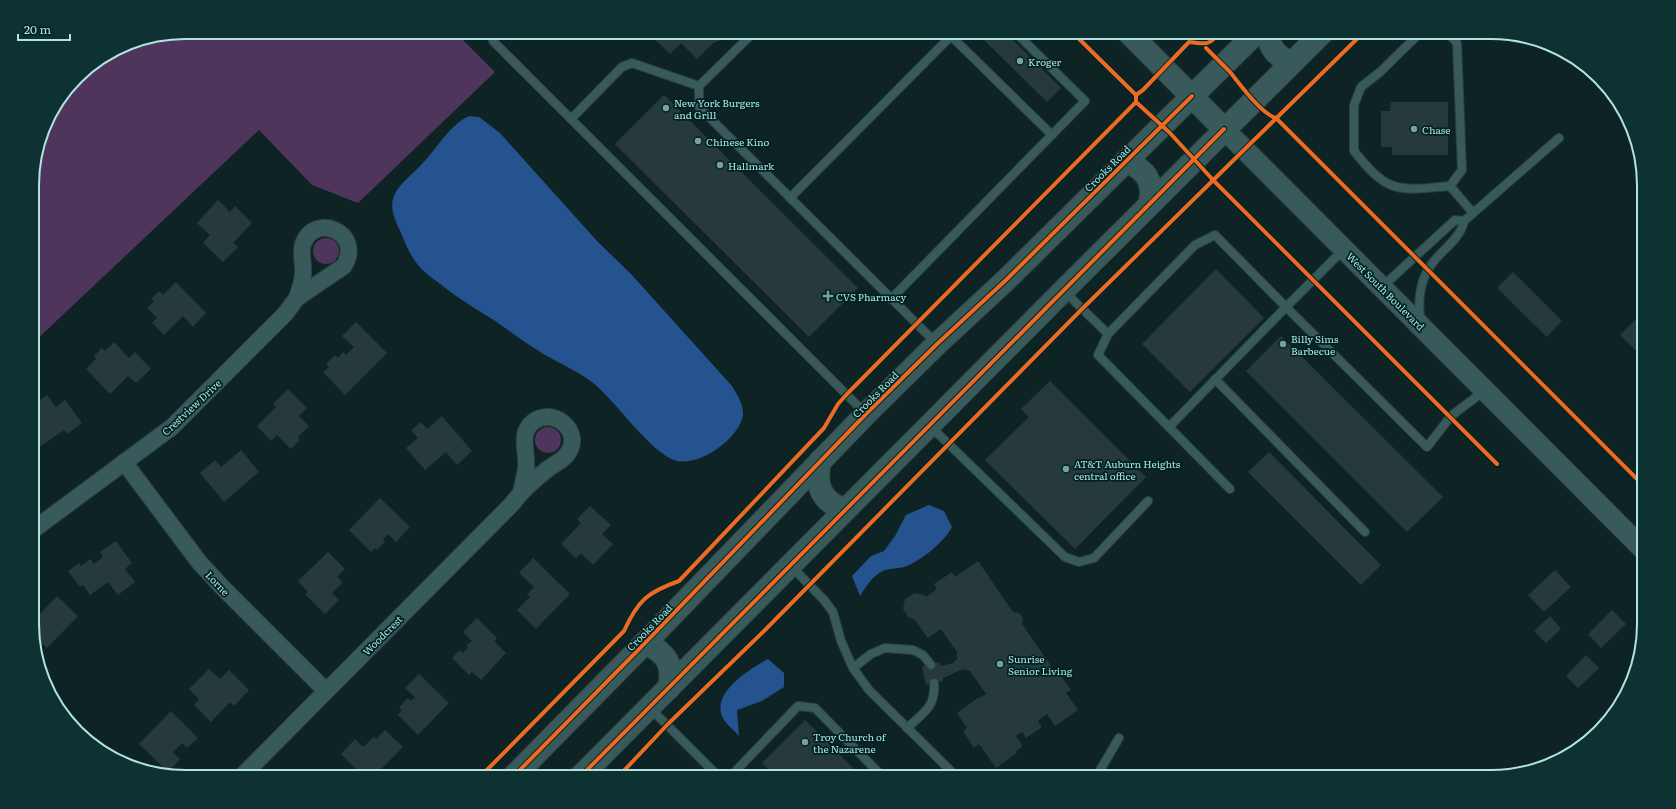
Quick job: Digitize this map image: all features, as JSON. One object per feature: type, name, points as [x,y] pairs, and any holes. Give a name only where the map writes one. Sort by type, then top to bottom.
[{"type":"main road","name":"West South Boulevard","points":[[1135,39],[1224,129]]},
{"type":"main road","name":"Crooks Road","points":[[520,770],[866,414],[937,344],[1006,280],[1251,39]]},
{"type":"main road","points":[[1270,39],[1270,44],[1275,53],[1291,63]]},
{"type":"main road","points":[[587,770],[1150,203],[1316,39]]},
{"type":"main road","points":[[1126,161],[1144,172],[1150,181],[1152,192],[1150,203]]},
{"type":"main road","points":[[820,461],[817,475],[818,484],[822,493],[828,501],[836,507],[845,510]]},
{"type":"main road","points":[[645,643],[654,647],[663,654],[669,664],[672,675],[669,688]]},
{"type":"street","name":"West South Boulevard","points":[[1224,129],[1637,543]]},
{"type":"street","name":"Crestview Drive","points":[[39,526],[172,427],[298,298]]},
{"type":"street","name":"Woodcrest","points":[[248,770],[512,504],[521,492],[548,469],[564,458],[571,448],[571,434],[564,422],[557,418],[541,417],[534,421],[526,432],[524,438],[526,467],[521,492]]},
{"type":"street","name":"Lorne","points":[[124,462],[202,566],[326,691]]},
{"type":"lane","points":[[493,39],[493,41],[866,414]]},
{"type":"lane","points":[[747,39],[699,86],[699,107],[937,344]]},
{"type":"lane","points":[[790,198],[948,39]]},
{"type":"lane","points":[[958,39],[1052,135]]},
{"type":"lane","points":[[891,299],[1085,101],[1022,39]]},
{"type":"lane","points":[[1414,39],[1380,72],[1361,87],[1354,105],[1354,151],[1377,176],[1391,185],[1406,188],[1450,186]]},
{"type":"lane","points":[[1450,186],[1462,170],[1457,43],[1453,39]]},
{"type":"lane","points":[[571,119],[622,67],[632,63],[699,86]]},
{"type":"lane","points":[[1422,328],[1419,301],[1425,277],[1430,265],[1456,239],[1462,229],[1464,221],[1559,138]]},
{"type":"lane","points":[[1450,186],[1473,213]]},
{"type":"lane","points":[[1382,287],[1455,220],[1464,221]]},
{"type":"lane","points":[[1230,489],[1098,355],[1108,334],[1195,245],[1215,235],[1427,447],[1451,416],[1485,390]]},
{"type":"lane","points":[[1169,427],[1344,249]]},
{"type":"lane","points":[[1063,291],[1108,334]]},
{"type":"lane","points":[[1215,379],[1366,532]]},
{"type":"lane","points":[[929,426],[1065,557],[1079,562],[1094,558],[1148,501]]},
{"type":"lane","points":[[791,565],[824,600],[833,612],[841,641],[852,668],[869,690],[950,770]]},
{"type":"lane","points":[[852,668],[871,654],[885,648],[913,650],[923,654],[931,664]]},
{"type":"lane","points":[[907,728],[931,704],[935,695],[934,683]]},
{"type":"lane","points":[[737,770],[798,706],[815,708],[876,770]]},
{"type":"lane","points":[[650,708],[712,770]]},
{"type":"lane","points":[[1100,770],[1119,738]]},
{"type":"shaded area","points":[[176,39],[462,39],[495,72],[358,203],[312,185],[259,130],[39,337],[39,176],[44,147],[50,129],[69,96],[89,75],[112,59],[129,50],[147,44]]},
{"type":"shaded area","points":[[326,238],[335,242],[339,251],[335,260],[326,264],[317,260],[313,251],[317,242]]},
{"type":"shaded area","points":[[548,427],[557,431],[561,440],[557,449],[548,453],[539,449],[535,440],[539,431]]},
{"type":"water","points":[[469,116],[479,117],[500,133],[597,241],[631,274],[732,386],[738,396],[743,415],[740,424],[734,433],[717,449],[707,455],[686,461],[677,461],[667,457],[645,438],[592,382],[539,352],[461,299],[426,273],[415,261],[397,225],[392,208],[393,199],[401,185],[427,159],[449,132],[462,120]]},
{"type":"water","points":[[929,505],[944,511],[952,527],[949,533],[917,561],[904,567],[888,569],[876,575],[860,596],[852,576],[871,556],[884,551],[895,536],[906,515]]},
{"type":"water","points":[[768,659],[784,673],[784,687],[762,701],[737,710],[739,736],[724,720],[721,710],[722,701],[726,692],[733,684],[751,669]]},
{"type":"building","points":[[654,39],[723,39],[713,43],[697,59],[681,43],[670,54]]},
{"type":"building","points":[[983,39],[1012,39],[1061,88],[1047,102]]},
{"type":"building","points":[[664,95],[858,288],[809,337],[615,144]]},
{"type":"building","name":"Chase","points":[[1391,102],[1448,102],[1448,155],[1392,155],[1392,147],[1381,147],[1381,111],[1390,111]]},
{"type":"building","points":[[218,200],[230,212],[235,206],[252,223],[233,243],[238,247],[223,262],[203,243],[210,235],[197,223]]},
{"type":"building","points":[[1216,269],[1264,318],[1190,392],[1142,344]]},
{"type":"building","points":[[1513,272],[1562,321],[1547,337],[1497,288]]},
{"type":"building","points":[[176,282],[206,313],[193,327],[183,316],[164,335],[152,323],[157,318],[147,308],[154,301],[151,299],[159,291],[163,295]]},
{"type":"building","points":[[1636,319],[1637,352],[1620,335]]},
{"type":"building","points":[[356,322],[387,353],[345,395],[323,372],[329,367],[326,364],[335,355],[338,358],[343,352],[346,355],[354,347],[342,336]]},
{"type":"building","points":[[1281,336],[1443,497],[1407,532],[1246,371]]},
{"type":"building","points":[[114,342],[129,358],[135,352],[151,369],[136,383],[128,376],[110,394],[86,369],[96,359],[94,356],[102,348],[105,351]]},
{"type":"building","name":"AT&T Auburn Heights central office","points":[[1050,381],[1146,477],[1075,549],[985,460],[1029,417],[1021,409]]},
{"type":"building","points":[[288,389],[307,408],[299,416],[309,426],[298,437],[300,440],[291,449],[277,435],[271,441],[257,426],[276,407],[273,404]]},
{"type":"building","points":[[47,395],[56,407],[65,400],[82,423],[67,434],[64,430],[41,446],[39,443],[39,401]]},
{"type":"building","points":[[442,416],[472,451],[457,465],[446,452],[425,470],[406,448],[418,438],[411,430],[421,422],[427,429]]},
{"type":"building","points":[[241,450],[259,472],[224,502],[200,473],[215,460],[221,467]]},
{"type":"building","points":[[1269,452],[1381,565],[1361,585],[1248,472]]},
{"type":"building","points":[[380,498],[410,527],[396,542],[388,534],[383,540],[385,542],[377,550],[375,548],[371,552],[349,530]]},
{"type":"building","points":[[590,506],[611,525],[602,534],[613,544],[593,565],[581,553],[576,558],[561,544],[581,523],[577,519]]},
{"type":"building","points":[[116,541],[132,563],[125,569],[135,582],[118,595],[108,582],[90,595],[83,585],[80,587],[68,571],[79,563],[81,566],[90,559],[94,564],[103,557],[100,552]]},
{"type":"building","points":[[328,552],[345,569],[337,577],[343,582],[332,593],[339,600],[325,614],[305,594],[308,592],[298,581]]},
{"type":"building","points":[[533,558],[570,594],[536,629],[517,610],[530,597],[527,594],[534,587],[519,573]]},
{"type":"building","name":"Sunrise Senior Living","points":[[978,561],[1013,612],[1019,613],[1023,618],[1022,624],[1051,666],[1049,668],[1052,673],[1057,670],[1071,690],[1066,693],[1078,710],[1055,726],[1047,714],[1038,721],[1042,727],[1026,738],[1022,732],[1016,736],[1023,746],[1016,751],[1017,753],[996,768],[979,744],[974,748],[963,731],[967,728],[957,713],[979,697],[980,698],[986,694],[970,671],[963,669],[943,678],[943,681],[926,685],[922,666],[940,662],[941,666],[953,663],[957,659],[957,652],[941,629],[928,638],[914,619],[909,618],[903,609],[905,599],[914,593],[924,595],[926,597],[937,589],[934,584],[952,572],[955,577]]},
{"type":"building","points":[[1555,570],[1571,587],[1544,612],[1528,595]]},
{"type":"building","points":[[57,596],[78,616],[47,648],[40,641],[39,615]]},
{"type":"building","points":[[1612,610],[1626,624],[1601,648],[1588,634]]},
{"type":"building","points":[[1550,616],[1561,629],[1546,643],[1534,631]]},
{"type":"building","points":[[477,618],[497,638],[494,641],[506,653],[481,680],[472,672],[469,675],[452,658],[460,650],[463,653],[468,648],[466,646],[472,641],[463,632]]},
{"type":"building","points":[[1586,655],[1599,668],[1578,688],[1566,676]]},
{"type":"building","points":[[209,669],[220,679],[229,670],[249,690],[234,706],[230,702],[211,722],[194,705],[199,699],[189,689]]},
{"type":"building","points":[[419,674],[449,703],[418,735],[398,715],[402,710],[399,707],[408,698],[411,701],[415,697],[405,688]]},
{"type":"building","points":[[171,711],[198,738],[187,748],[182,743],[173,752],[180,759],[170,769],[165,769],[139,744]]},
{"type":"building","name":"Troy Church of the Nazarene","points":[[805,720],[855,770],[769,770],[762,763]]},
{"type":"building","points":[[385,730],[403,747],[380,770],[357,770],[341,754],[355,739],[363,747],[374,737],[376,739]]},
{"type":"cycle path","points":[[1079,39],[1136,95]]},
{"type":"cycle path","points":[[487,770],[624,631],[639,604],[645,598],[659,589],[679,581],[824,428],[838,404],[846,395],[1136,102],[1136,95],[1143,90],[1189,42],[1207,43],[1214,39]]},
{"type":"cycle path","points":[[625,770],[667,725],[766,629],[1082,309],[1357,39]]},
{"type":"cycle path","points":[[1206,48],[1230,72],[1257,105],[1276,118],[1637,479]]},
{"type":"cycle path","points":[[520,770],[866,414],[937,344],[1006,280],[1192,96]]},
{"type":"cycle path","points":[[1136,102],[1170,133],[1213,180],[1497,464]]},
{"type":"cycle path","points":[[587,770],[1224,129]]},
{"type":"place","name":"Kroger","points":[[1020,61]]},
{"type":"place","name":"New York Burgers and Grill","points":[[666,108]]},
{"type":"place","name":"Chase","points":[[1414,129]]},
{"type":"place","name":"Chinese Kino","points":[[698,141]]},
{"type":"place","name":"Hallmark","points":[[720,165]]},
{"type":"place","name":"CVS Pharmacy","points":[[828,296]]},
{"type":"place","name":"Billy Sims Barbecue","points":[[1283,344]]},
{"type":"place","name":"AT&T Auburn Heights central office","points":[[1066,469]]},
{"type":"place","name":"Sunrise Senior Living","points":[[1000,664]]},
{"type":"place","name":"Troy Church of the Nazarene","points":[[805,742]]}]
